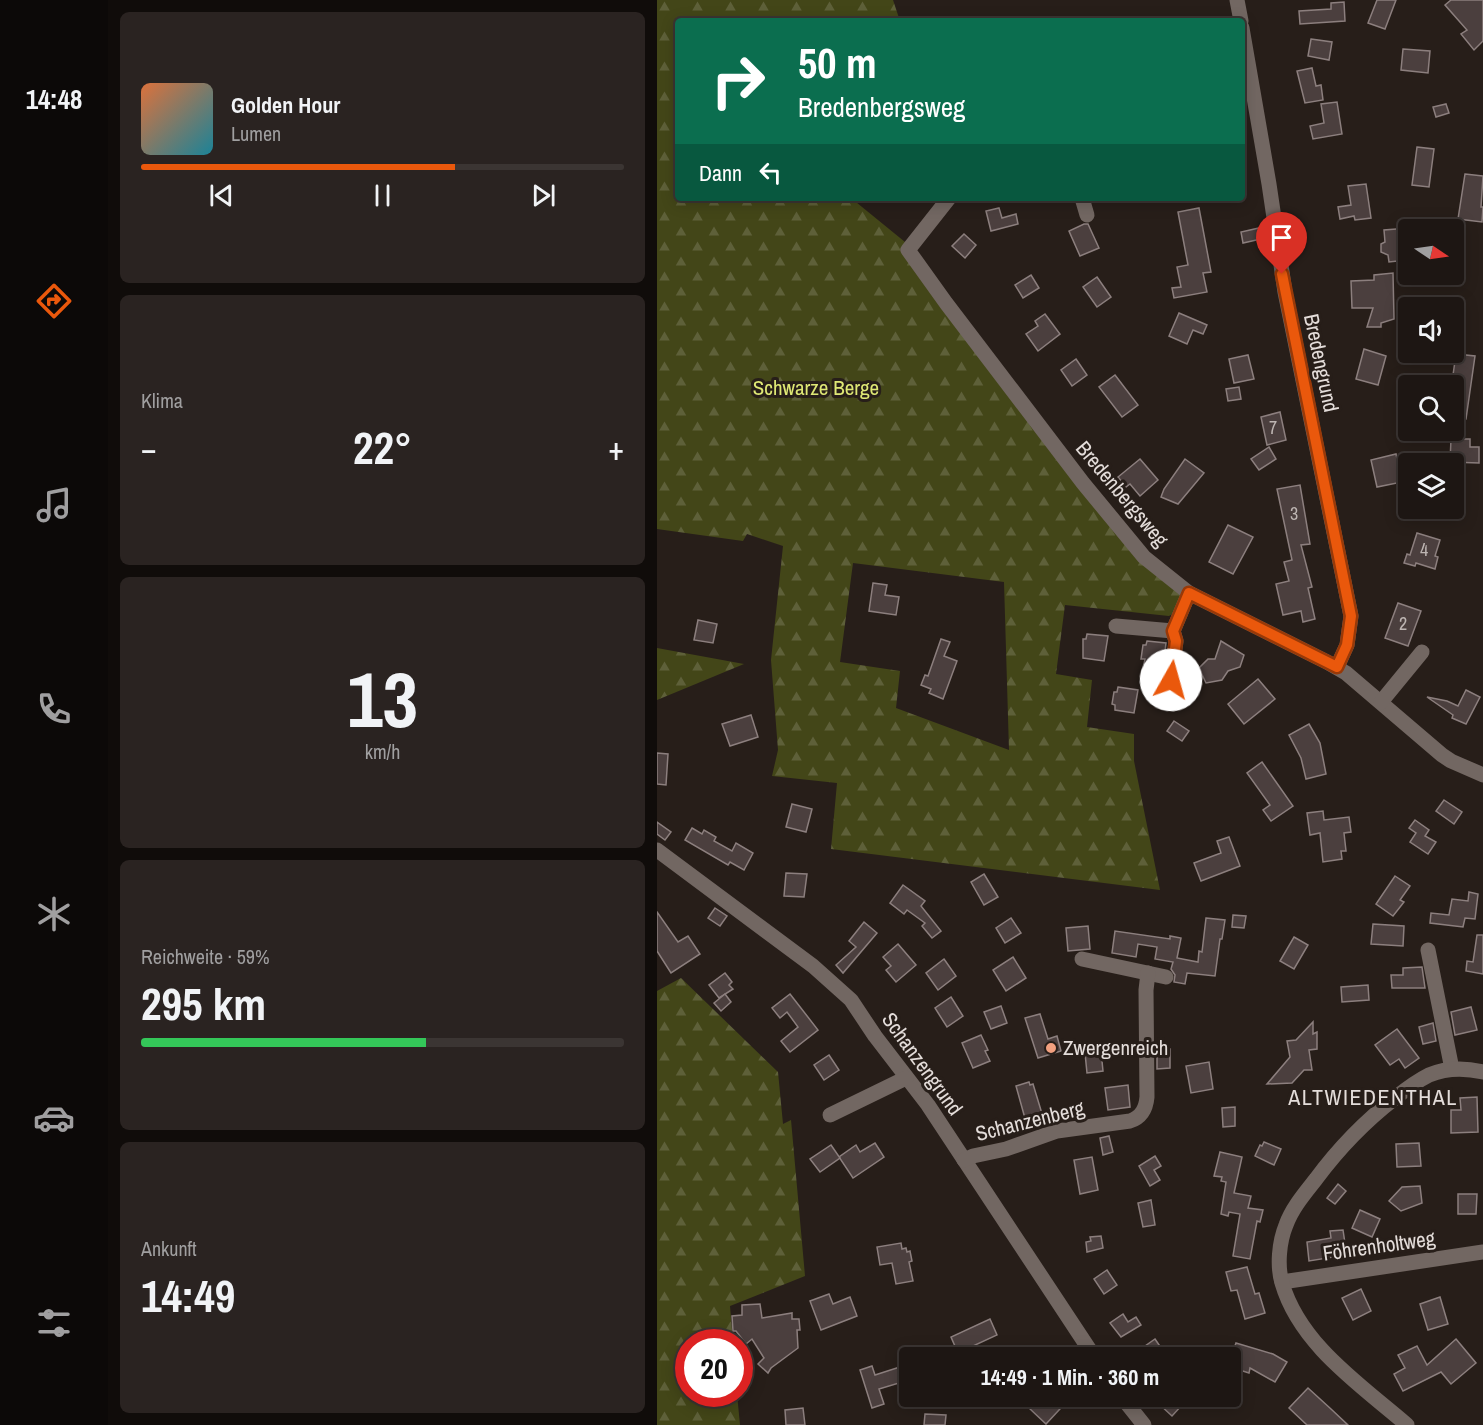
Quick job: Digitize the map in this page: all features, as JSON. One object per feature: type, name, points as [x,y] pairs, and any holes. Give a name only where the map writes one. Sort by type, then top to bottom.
[{"type":"street","points":[[1237,0],[1240,18]]},
{"type":"street","name":"Bredengrund","points":[[1245,45],[1285,292],[1351,616],[1347,645],[1337,667]]},
{"type":"street","name":"Bredenbergsweg","points":[[947,201],[908,250],[1083,483],[1144,557],[1189,593],[1337,667],[1442,755],[1483,775]]},
{"type":"street","points":[[1083,201],[1087,215]]},
{"type":"street","points":[[1155,693],[1171,680],[1176,641],[1173,631],[1189,593]]},
{"type":"street","points":[[1116,626],[1173,631]]},
{"type":"street","points":[[1381,702],[1422,652]]},
{"type":"street","name":"Schanzengrund","points":[[659,855],[813,966],[851,1000],[928,1105],[1088,1347]]},
{"type":"street","points":[[1428,950],[1452,1069]]},
{"type":"street","points":[[1082,959],[1166,976]]},
{"type":"street","name":"Schanzenberg","points":[[964,1160],[1006,1149],[1057,1131],[1130,1121],[1139,1117],[1146,1102],[1148,973]]},
{"type":"street","points":[[1407,1425],[1327,1355],[1305,1330],[1292,1308],[1282,1282],[1279,1256],[1285,1225],[1300,1199],[1341,1146],[1373,1115],[1430,1075],[1452,1069],[1483,1072]]},
{"type":"street","points":[[830,1115],[906,1078]]},
{"type":"street","name":"Föhrenholtweg","points":[[1282,1282],[1483,1252]]},
{"type":"street","points":[[1129,1407],[1142,1424]]},
{"type":"green space","name":"Schwarze Berge","points":[[657,0],[893,0],[899,18],[675,18],[675,201],[855,201],[905,242],[1144,557],[1189,593],[1183,608],[1169,616],[1065,605],[1056,674],[1092,680],[1087,727],[1134,734],[1134,761],[1160,890],[831,849],[837,783],[772,776],[778,750],[771,660],[783,546],[747,534],[743,541],[657,529]],"holes":[[[853,563],[1004,582],[1009,750],[896,708],[900,671],[840,662]]]},
{"type":"green space","points":[[657,648],[744,664],[657,700]]},
{"type":"green space","points":[[681,978],[778,1072],[783,1124],[791,1120],[805,1276],[730,1306],[732,1329],[675,1329],[675,1407],[738,1407],[740,1425],[657,1425],[657,991]]},
{"type":"building","points":[[1377,0],[1396,0],[1385,29],[1368,23]]},
{"type":"building","points":[[1451,0],[1483,0],[1483,41],[1474,50],[1461,34],[1467,30],[1445,5]]},
{"type":"building","points":[[1344,2],[1345,21],[1300,24],[1299,11],[1331,9],[1331,3]]},
{"type":"building","points":[[1311,39],[1332,42],[1329,60],[1308,56]]},
{"type":"building","points":[[1403,49],[1430,51],[1428,73],[1401,70]]},
{"type":"building","points":[[1312,68],[1316,86],[1321,85],[1323,100],[1305,103],[1297,71]]},
{"type":"building","points":[[1337,102],[1342,134],[1313,139],[1310,126],[1324,123],[1321,104]]},
{"type":"building","points":[[1446,104],[1449,113],[1436,117],[1433,107]]},
{"type":"building","points":[[1417,147],[1434,149],[1429,187],[1412,185]]},
{"type":"building","points":[[1465,174],[1483,176],[1482,222],[1458,219]]},
{"type":"building","points":[[1366,184],[1371,218],[1355,220],[1354,216],[1340,219],[1338,207],[1351,205],[1348,186]]},
{"type":"building","points":[[999,208],[1002,218],[1016,214],[1018,224],[991,231],[986,211]]},
{"type":"building","points":[[1199,208],[1211,272],[1203,273],[1207,292],[1174,298],[1172,288],[1181,287],[1177,267],[1188,265],[1178,212]]},
{"type":"building","points":[[1088,224],[1099,248],[1080,256],[1069,231]]},
{"type":"building","points":[[1259,228],[1261,239],[1243,243],[1241,232]]},
{"type":"building","points":[[1398,229],[1398,261],[1389,262],[1388,255],[1381,252],[1381,244],[1385,242],[1384,230]]},
{"type":"building","points":[[964,234],[976,245],[965,258],[952,246]]},
{"type":"building","points":[[1393,273],[1394,319],[1381,323],[1381,327],[1367,327],[1373,308],[1352,308],[1351,281],[1374,280],[1374,275]]},
{"type":"building","points":[[1031,275],[1039,288],[1023,298],[1015,285]]},
{"type":"building","points":[[1097,277],[1111,297],[1097,307],[1083,287]]},
{"type":"building","points":[[1179,313],[1207,325],[1203,334],[1193,330],[1187,344],[1169,336]]},
{"type":"building","points":[[1045,314],[1060,334],[1038,351],[1026,334],[1038,326],[1035,321]]},
{"type":"building","points":[[1364,349],[1386,356],[1378,385],[1356,379]]},
{"type":"building","points":[[1248,355],[1254,379],[1234,383],[1229,359]]},
{"type":"building","points":[[1464,355],[1475,356],[1466,419],[1464,419],[1464,375],[1453,375],[1455,363],[1464,363]]},
{"type":"building","points":[[1076,359],[1087,375],[1072,386],[1061,370]]},
{"type":"building","points":[[1115,375],[1138,405],[1122,417],[1099,387]]},
{"type":"building","points":[[1239,387],[1241,399],[1228,401],[1226,389]]},
{"type":"building","points":[[1280,412],[1286,440],[1267,445],[1261,417]]},
{"type":"building","points":[[1470,439],[1470,447],[1479,447],[1479,463],[1464,462],[1464,453],[1450,453],[1451,441]]},
{"type":"building","points":[[1269,447],[1276,459],[1259,470],[1251,459]]},
{"type":"building","points":[[1396,454],[1398,483],[1377,487],[1371,460]]},
{"type":"building","points":[[1140,459],[1158,480],[1140,496],[1130,484],[1126,487],[1118,477]]},
{"type":"building","points":[[1185,459],[1204,473],[1178,504],[1161,497]]},
{"type":"building","points":[[1300,485],[1310,544],[1301,545],[1312,587],[1308,588],[1315,619],[1303,622],[1301,611],[1283,615],[1276,584],[1289,581],[1284,562],[1292,560],[1277,489]]},
{"type":"building","points":[[1228,525],[1253,537],[1233,574],[1209,562]]},
{"type":"building","points":[[1417,533],[1440,540],[1435,556],[1438,557],[1435,569],[1416,563],[1415,566],[1404,563],[1407,554],[1410,555]]},
{"type":"building","points":[[873,583],[887,585],[885,595],[899,597],[896,615],[869,611]]},
{"type":"building","points":[[1398,603],[1421,611],[1408,646],[1385,638]]},
{"type":"building","points":[[698,620],[717,624],[713,643],[694,640]]},
{"type":"building","points":[[1087,634],[1108,636],[1104,661],[1083,658],[1083,639],[1086,639]]},
{"type":"building","points":[[941,639],[950,642],[944,656],[957,661],[943,699],[929,693],[931,689],[921,685],[925,675],[928,676]]},
{"type":"building","points":[[1147,641],[1166,643],[1163,666],[1144,664],[1145,659],[1141,659],[1143,645],[1146,645]]},
{"type":"building","points":[[1221,641],[1244,655],[1240,667],[1228,671],[1222,680],[1206,683],[1199,668],[1208,659],[1215,659]]},
{"type":"building","points":[[1258,679],[1275,699],[1244,724],[1228,704]]},
{"type":"building","points":[[1118,687],[1138,690],[1134,713],[1115,710],[1115,705],[1112,704],[1114,692],[1117,692]]},
{"type":"building","points":[[1466,690],[1480,697],[1466,724],[1452,718],[1453,715],[1427,697],[1458,706]]},
{"type":"building","points":[[751,715],[758,737],[730,746],[722,724]]},
{"type":"building","points":[[1174,721],[1189,731],[1182,741],[1167,731]]},
{"type":"building","points":[[1309,724],[1320,743],[1326,774],[1306,779],[1301,758],[1289,735]]},
{"type":"building","points":[[657,753],[668,754],[666,785],[657,784]]},
{"type":"building","points":[[1262,762],[1293,806],[1271,821],[1263,810],[1270,805],[1247,773]]},
{"type":"building","points":[[1444,800],[1462,812],[1454,824],[1436,811]]},
{"type":"building","points":[[792,804],[812,809],[806,832],[786,827]]},
{"type":"building","points":[[1323,811],[1324,820],[1349,817],[1351,832],[1344,833],[1346,851],[1341,851],[1342,859],[1323,862],[1320,833],[1310,835],[1307,813]]},
{"type":"building","points":[[1415,820],[1429,830],[1425,836],[1436,842],[1428,854],[1410,842],[1416,833],[1409,828]]},
{"type":"building","points":[[657,822],[671,832],[665,840],[657,834]]},
{"type":"building","points":[[692,828],[702,834],[704,830],[716,837],[714,841],[732,851],[736,843],[753,853],[744,870],[730,862],[728,865],[685,840]]},
{"type":"building","points":[[1229,837],[1240,866],[1201,881],[1194,863],[1221,853],[1217,841]]},
{"type":"building","points":[[786,873],[807,874],[804,897],[784,896]]},
{"type":"building","points":[[984,874],[998,897],[984,905],[971,882]]},
{"type":"building","points":[[1395,876],[1410,886],[1400,900],[1404,902],[1393,916],[1376,904]]},
{"type":"building","points":[[903,885],[925,901],[921,906],[941,931],[932,938],[922,926],[925,923],[907,910],[904,914],[890,903]]},
{"type":"building","points":[[1469,892],[1478,894],[1475,919],[1465,918],[1463,927],[1430,923],[1431,913],[1449,915],[1452,899],[1468,901]]},
{"type":"building","points":[[715,908],[727,916],[720,926],[708,918]]},
{"type":"building","points":[[657,912],[678,942],[688,936],[700,954],[671,973],[657,951]]},
{"type":"building","points":[[1233,915],[1246,916],[1244,928],[1232,927]]},
{"type":"building","points":[[1011,918],[1021,933],[1005,943],[996,928]]},
{"type":"building","points":[[1206,918],[1225,920],[1215,976],[1187,973],[1185,984],[1174,982],[1175,975],[1171,969],[1173,962],[1155,959],[1157,947],[1138,944],[1136,957],[1112,953],[1115,931],[1170,939],[1170,936],[1181,938],[1177,958],[1198,962],[1199,951],[1202,952]]},
{"type":"building","points":[[864,922],[877,933],[843,973],[836,965],[856,947],[849,941]]},
{"type":"building","points":[[1373,924],[1404,926],[1403,946],[1371,944]]},
{"type":"building","points":[[1088,926],[1090,949],[1068,951],[1066,928]]},
{"type":"building","points":[[1477,935],[1483,935],[1483,974],[1466,971],[1467,961],[1473,962]]},
{"type":"building","points":[[1294,937],[1308,945],[1294,969],[1280,961]]},
{"type":"building","points":[[898,944],[916,965],[896,982],[886,970],[891,966],[883,957]]},
{"type":"building","points":[[1013,957],[1026,978],[1006,991],[993,970]]},
{"type":"building","points":[[944,959],[956,976],[938,990],[926,973]]},
{"type":"building","points":[[1422,967],[1425,988],[1392,988],[1391,975],[1403,975],[1403,968]]},
{"type":"building","points":[[725,973],[732,982],[729,985],[733,989],[719,998],[709,985]]},
{"type":"building","points":[[1368,985],[1369,1000],[1342,1002],[1341,987]]},
{"type":"building","points":[[725,994],[731,1002],[721,1011],[714,1003]]},
{"type":"building","points":[[790,994],[818,1030],[790,1052],[781,1041],[798,1027],[787,1012],[780,1018],[772,1008]]},
{"type":"building","points":[[951,997],[963,1016],[947,1027],[935,1008]]},
{"type":"building","points":[[1001,1006],[1007,1023],[991,1029],[984,1012]]},
{"type":"building","points":[[1471,1007],[1477,1030],[1455,1035],[1451,1012]]},
{"type":"building","points":[[1040,1014],[1048,1039],[1057,1036],[1061,1051],[1038,1058],[1025,1018]]},
{"type":"building","points":[[1313,1022],[1313,1034],[1317,1032],[1317,1049],[1309,1050],[1312,1070],[1304,1070],[1292,1083],[1267,1084],[1290,1057],[1287,1041],[1296,1040]]},
{"type":"building","points":[[1433,1023],[1436,1041],[1423,1044],[1419,1027]]},
{"type":"building","points":[[1397,1029],[1419,1058],[1405,1068],[1399,1059],[1390,1065],[1375,1045]]},
{"type":"building","points":[[981,1035],[990,1061],[973,1068],[962,1043]]},
{"type":"building","points":[[1170,1049],[1170,1068],[1157,1069],[1157,1050]]},
{"type":"building","points":[[1101,1051],[1103,1071],[1087,1073],[1085,1053]]},
{"type":"building","points":[[829,1055],[839,1070],[824,1080],[814,1065]]},
{"type":"building","points":[[1209,1062],[1213,1089],[1191,1093],[1186,1066]]},
{"type":"building","points":[[1029,1082],[1030,1085],[1033,1084],[1043,1117],[1026,1122],[1016,1086]]},
{"type":"building","points":[[1128,1085],[1130,1107],[1108,1110],[1105,1088]]},
{"type":"building","points":[[1477,1097],[1478,1132],[1451,1133],[1451,1110],[1461,1110],[1460,1098]]},
{"type":"building","points":[[1235,1107],[1235,1126],[1223,1127],[1222,1108]]},
{"type":"building","points":[[1109,1136],[1113,1152],[1103,1155],[1100,1138]]},
{"type":"building","points":[[1264,1142],[1281,1149],[1274,1165],[1255,1156]]},
{"type":"building","points":[[875,1143],[884,1157],[853,1178],[839,1157],[856,1145],[860,1152]]},
{"type":"building","points":[[1419,1143],[1421,1166],[1397,1167],[1396,1144]]},
{"type":"building","points":[[831,1145],[840,1158],[820,1172],[810,1159]]},
{"type":"building","points":[[1220,1152],[1242,1157],[1234,1193],[1251,1196],[1248,1208],[1263,1210],[1260,1222],[1257,1221],[1250,1259],[1233,1256],[1240,1214],[1229,1212],[1228,1216],[1221,1214],[1226,1182],[1221,1181],[1222,1177],[1214,1176]]},
{"type":"building","points":[[1155,1156],[1161,1166],[1154,1170],[1160,1180],[1150,1186],[1139,1166]]},
{"type":"building","points":[[1092,1157],[1098,1190],[1080,1194],[1074,1160]]},
{"type":"building","points":[[1338,1184],[1346,1191],[1335,1204],[1327,1198]]},
{"type":"building","points":[[1420,1186],[1422,1203],[1401,1211],[1389,1201],[1402,1187]]},
{"type":"building","points":[[1458,1194],[1477,1194],[1476,1214],[1458,1214]]},
{"type":"building","points":[[1151,1200],[1155,1225],[1143,1227],[1138,1203]]},
{"type":"building","points":[[1360,1210],[1380,1219],[1372,1237],[1352,1228]]},
{"type":"building","points":[[1343,1230],[1346,1250],[1333,1251],[1334,1257],[1309,1261],[1307,1242],[1331,1238],[1330,1231]]},
{"type":"building","points":[[1101,1236],[1103,1248],[1087,1252],[1086,1242],[1091,1241],[1090,1237]]},
{"type":"building","points":[[901,1243],[902,1249],[906,1248],[907,1252],[910,1251],[912,1261],[909,1262],[913,1281],[896,1284],[892,1263],[880,1265],[877,1247]]},
{"type":"building","points":[[1247,1267],[1255,1294],[1259,1293],[1265,1313],[1245,1319],[1237,1290],[1231,1291],[1226,1272]]},
{"type":"building","points":[[1107,1270],[1117,1285],[1104,1294],[1094,1279]]},
{"type":"building","points":[[1361,1289],[1371,1311],[1353,1320],[1342,1298]]},
{"type":"building","points":[[829,1294],[833,1304],[850,1297],[857,1316],[821,1330],[810,1301]]},
{"type":"building","points":[[1440,1297],[1448,1324],[1428,1330],[1420,1304]]},
{"type":"building","points":[[760,1304],[762,1318],[792,1313],[792,1319],[799,1319],[798,1348],[771,1368],[768,1373],[758,1364],[764,1358],[753,1341],[753,1329],[733,1329],[732,1316],[742,1315],[742,1305]]},
{"type":"building","points":[[1123,1314],[1128,1322],[1136,1317],[1141,1325],[1121,1337],[1110,1323]]},
{"type":"building","points":[[990,1319],[997,1335],[971,1347],[955,1347],[951,1337]]},
{"type":"building","points":[[1155,1339],[1160,1347],[1144,1347]]},
{"type":"building","points":[[1456,1339],[1476,1363],[1451,1384],[1441,1372],[1403,1391],[1394,1374],[1405,1368],[1398,1355],[1417,1346],[1427,1365]]},
{"type":"building","points":[[1236,1343],[1273,1354],[1287,1362],[1275,1382],[1250,1368],[1249,1373],[1241,1370],[1241,1347],[1235,1347]]},
{"type":"building","points":[[872,1366],[875,1375],[899,1367],[899,1383],[879,1389],[884,1404],[872,1408],[860,1370]]},
{"type":"building","points":[[1308,1388],[1348,1425],[1307,1425],[1289,1408]]},
{"type":"building","points":[[1030,1407],[1062,1407],[1046,1424]]},
{"type":"building","points":[[1162,1407],[1180,1407],[1172,1416]]},
{"type":"building","points":[[803,1408],[805,1425],[786,1425],[785,1410]]},
{"type":"building","points":[[925,1414],[946,1415],[945,1425],[924,1425]]},
{"type":"place","name":"Zwergenreich","points":[[1051,1048]]},
{"type":"district","name":"ALTWIEDENTHAL","points":[[1373,1097]]},
{"type":"route","points":[[1171,680],[1176,641],[1173,631],[1189,593],[1337,667],[1347,645],[1351,616],[1282,274]]}]
